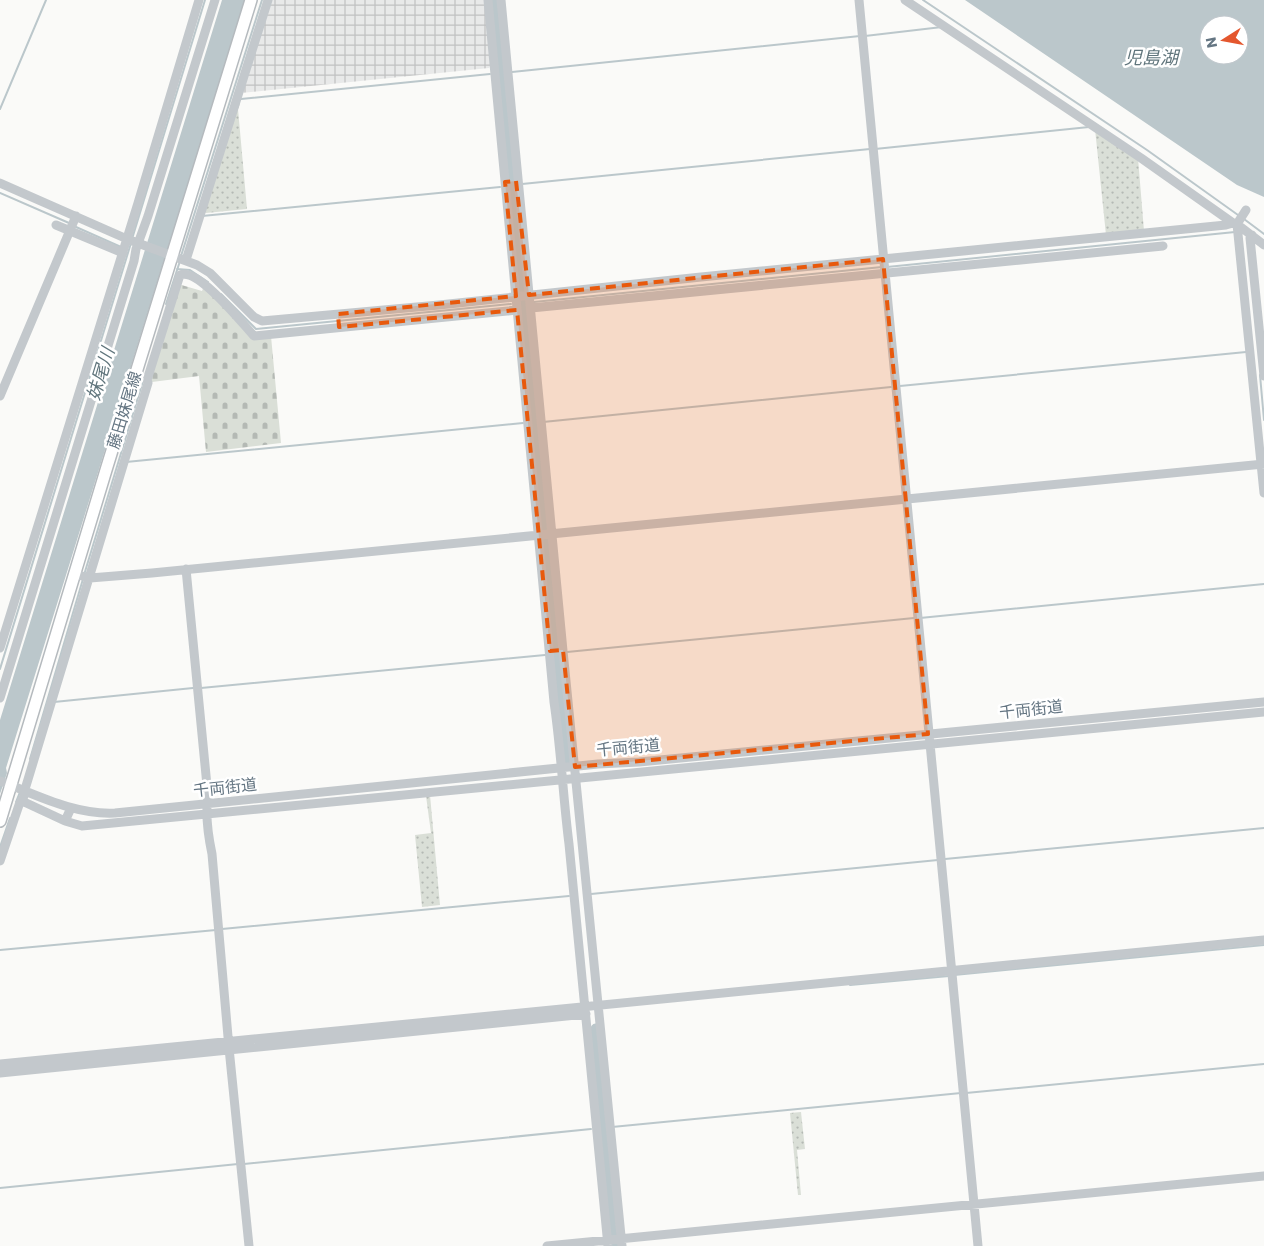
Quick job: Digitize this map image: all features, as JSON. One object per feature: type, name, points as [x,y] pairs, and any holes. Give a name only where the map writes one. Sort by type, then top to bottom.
[{"type":"main road","name":"藤田妹尾線","points":[[0,821],[6,783],[82,576],[178,257],[248,39],[251,0]]},
{"type":"street","points":[[0,648],[13,628],[134,261],[134,242],[199,0]]},
{"type":"street","points":[[0,698],[13,628],[122,253],[134,242],[148,216],[215,0]]},
{"type":"street","points":[[178,257],[200,216],[237,98],[248,39],[268,0]]},
{"type":"street","points":[[488,0],[499,69],[526,299],[557,651],[561,780],[582,897],[617,1242]]},
{"type":"street","points":[[501,0],[512,182],[526,299]]},
{"type":"street","points":[[859,0],[978,1246]]},
{"type":"street","points":[[905,0],[1264,244]]},
{"type":"street","points":[[0,182],[122,253]]},
{"type":"street","points":[[1245,211],[1241,229],[1263,464],[1264,493]]},
{"type":"street","points":[[56,225],[73,226],[134,242],[178,257],[210,273],[215,287],[254,336],[339,321],[526,299],[884,266],[1163,246]]},
{"type":"street","points":[[26,786],[82,576],[124,462],[180,275],[184,273],[196,276],[215,287],[262,321],[339,321],[517,310],[526,299],[884,266],[1226,225],[1241,229],[1250,238],[1264,376]]},
{"type":"street","points":[[0,396],[73,226]]},
{"type":"street","points":[[517,310],[537,417],[557,651],[575,767],[582,897],[617,1242]]},
{"type":"street","points":[[82,576],[186,569],[1263,464]]},
{"type":"street","points":[[186,569],[249,1246]]},
{"type":"street","name":"千両街道","points":[[6,783],[67,816],[84,812],[106,814],[207,809],[575,767],[929,740],[1264,702]]},
{"type":"street","points":[[0,862],[18,805],[23,799],[67,816],[82,826],[207,809],[561,780],[929,740],[1264,712]]},
{"type":"street","points":[[0,1072],[593,1007],[952,974],[1264,940]]},
{"type":"street","points":[[0,1064],[229,1046]]},
{"type":"street","points":[[547,1246],[617,1242],[1264,1176]]},
{"type":"highlighted area","points":[[516,181],[529,295],[883,259],[928,734],[575,767],[563,650],[550,651],[517,310],[339,327],[338,314],[516,296],[505,182]]},
{"type":"shaded area","points":[[272,0],[485,0],[491,64],[489,68],[241,93]]},
{"type":"green space","points":[[238,101],[240,104],[238,109],[247,209],[206,213],[204,212]]},
{"type":"green space","points":[[1095,129],[1138,158],[1144,231],[1106,235]]},
{"type":"green space","points":[[178,284],[202,291],[204,286],[251,336],[271,336],[281,443],[206,452],[199,376],[152,382],[149,379]]},
{"type":"green space","points":[[430,795],[440,905],[422,907],[415,835],[431,833],[426,796]]},
{"type":"green space","points":[[801,1112],[805,1149],[797,1150],[801,1195],[798,1195],[790,1113]]},
{"type":"water","name":"妹尾川","points":[[222,0],[245,0],[6,768],[7,773],[0,794],[0,720]]},
{"type":"water","name":"児島湖","points":[[965,0],[1264,0],[1264,197],[1237,185]]},
{"type":"waterway","points":[[0,109],[46,0]]},
{"type":"waterway","points":[[132,239],[205,0]]},
{"type":"waterway","points":[[181,256],[262,0]]},
{"type":"waterway","points":[[496,0],[568,759]]},
{"type":"waterway","points":[[923,0],[1147,150],[1238,215]]},
{"type":"waterway","points":[[865,36],[942,27]]},
{"type":"waterway","points":[[512,72],[860,36]]},
{"type":"waterway","points":[[241,99],[490,74]]},
{"type":"waterway","points":[[875,149],[1089,127]]},
{"type":"waterway","points":[[522,184],[870,149]]},
{"type":"waterway","points":[[202,216],[500,187]]},
{"type":"waterway","points":[[0,193],[69,223]]},
{"type":"waterway","points":[[1244,219],[1264,234]]},
{"type":"waterway","points":[[76,227],[121,247]]},
{"type":"waterway","points":[[887,267],[1235,232]]},
{"type":"waterway","points":[[0,669],[131,243]]},
{"type":"waterway","points":[[166,304],[180,261]]},
{"type":"waterway","points":[[534,302],[882,267]]},
{"type":"waterway","points":[[177,269],[190,270],[208,282]]},
{"type":"waterway","points":[[221,294],[256,329],[511,304]]},
{"type":"waterway","points":[[900,386],[1246,352]]},
{"type":"waterway","points":[[1260,375],[1264,420]]},
{"type":"waterway","points":[[84,575],[143,381]]},
{"type":"waterway","points":[[543,422],[891,387]]},
{"type":"waterway","points":[[126,462],[523,423]]},
{"type":"waterway","points":[[30,759],[83,579]]},
{"type":"waterway","points":[[920,618],[1264,584]]},
{"type":"waterway","points":[[567,652],[914,618]]},
{"type":"waterway","points":[[201,688],[545,655]]},
{"type":"waterway","points":[[54,702],[193,688]]},
{"type":"waterway","points":[[16,802],[20,792]]},
{"type":"waterway","points":[[0,847],[10,818]]},
{"type":"waterway","points":[[945,859],[1264,828]]},
{"type":"waterway","points":[[591,894],[938,860]]},
{"type":"waterway","points":[[222,929],[569,896]]},
{"type":"waterway","points":[[0,950],[216,930]]},
{"type":"waterway","points":[[954,975],[1264,945]]},
{"type":"waterway","points":[[850,985],[949,976]]},
{"type":"waterway","points":[[596,1029],[617,1246]]},
{"type":"waterway","points":[[966,1093],[1264,1064]]},
{"type":"waterway","points":[[612,1127],[961,1093]]},
{"type":"waterway","points":[[244,1164],[591,1129]]},
{"type":"waterway","points":[[0,1188],[238,1164]]}]
